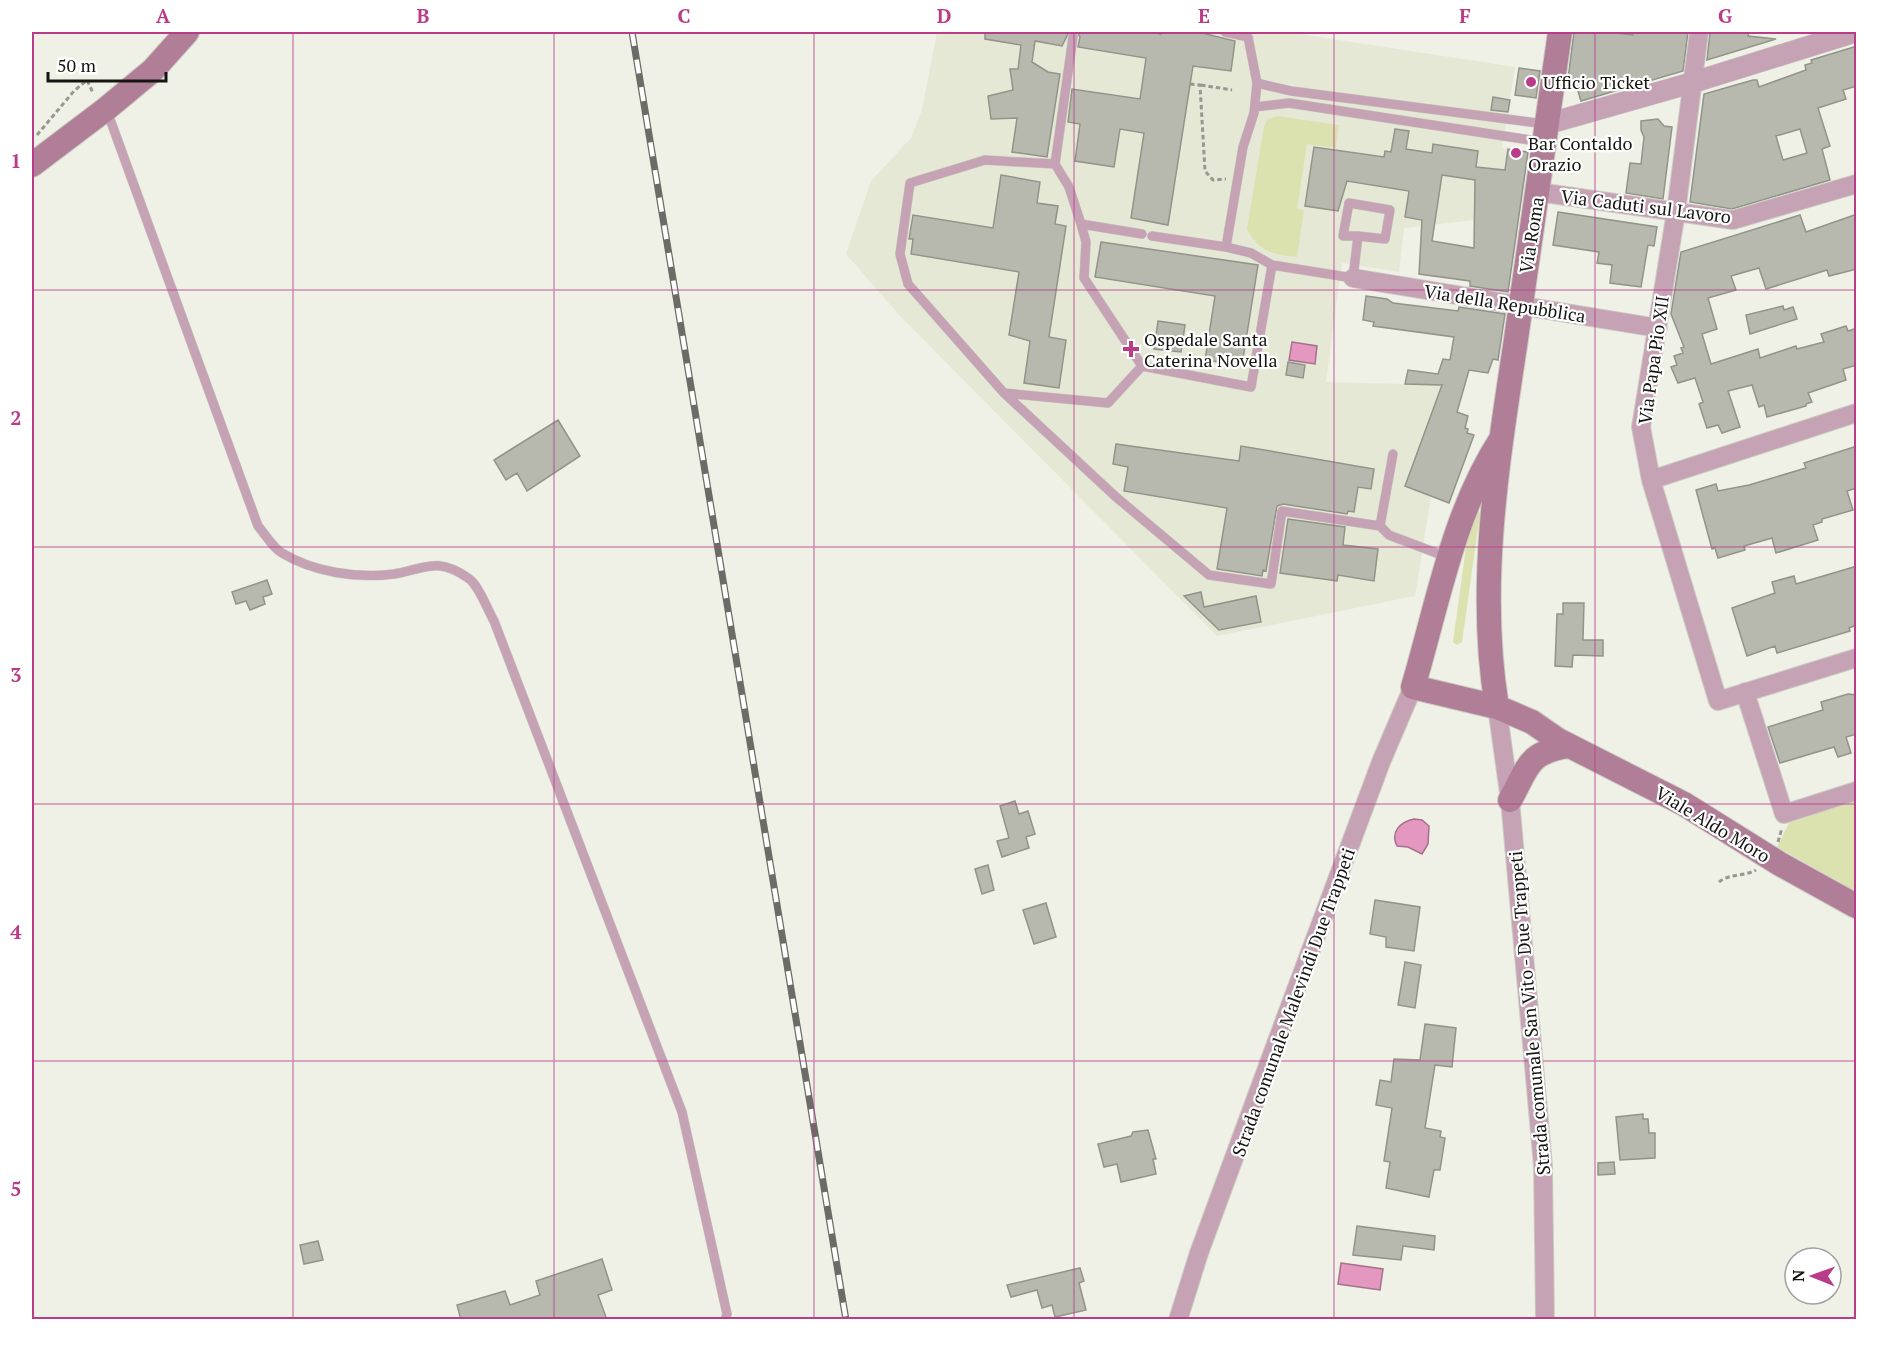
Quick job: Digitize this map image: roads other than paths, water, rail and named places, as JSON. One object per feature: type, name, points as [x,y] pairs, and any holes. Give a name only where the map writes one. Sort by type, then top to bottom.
[{"type":"main road","points":[[32,165],[104,111],[153,70],[187,32]]},
{"type":"main road","name":"Via Roma","points":[[1497,716],[1490,669],[1488,618],[1492,532],[1501,439],[1538,192],[1535,132],[1560,32]]},
{"type":"main road","points":[[1413,687],[1463,512],[1480,473],[1501,439]]},
{"type":"main road","name":"Viale Aldo Moro","points":[[1413,687],[1497,716],[1525,737],[1563,743],[1684,804],[1780,864],[1857,906]]},
{"type":"main road","points":[[1510,800],[1532,760],[1545,750],[1563,743]]},
{"type":"street","name":"Via Papa Pio XII","points":[[1699,32],[1676,212],[1641,427],[1651,480],[1718,701],[1745,692]]},
{"type":"street","points":[[1535,132],[1856,32]]},
{"type":"street","name":"Via Caduti sul Lavoro","points":[[1538,192],[1733,220],[1857,184]]},
{"type":"street","name":"Via della Repubblica","points":[[1353,278],[1658,328]]},
{"type":"street","points":[[1651,480],[1857,413]]},
{"type":"street","points":[[1857,657],[1745,692],[1784,814],[1857,791]]},
{"type":"street","name":"Strada comunale Malevindi Due Trappeti","points":[[1178,1320],[1199,1253],[1276,1041],[1381,762],[1413,687]]},
{"type":"street","name":"Strada comunale San Vito - Due Trappeti","points":[[1497,716],[1510,800],[1543,1166],[1545,1320]]},
{"type":"lane","points":[[1225,32],[1248,37],[1257,82],[1255,106],[1238,177],[1226,247]]},
{"type":"lane","points":[[1073,37],[1055,164],[1069,187],[1086,242],[1084,278],[1142,366],[1251,387],[1272,265]]},
{"type":"lane","points":[[1257,82],[1291,91],[1535,132]]},
{"type":"lane","points":[[1255,106],[1290,103],[1535,132]]},
{"type":"lane","points":[[104,111],[258,526],[281,553],[352,576],[395,574],[428,564],[449,568],[470,579],[494,621],[682,1112],[727,1314],[725,1320]]},
{"type":"lane","points":[[1055,164],[985,160],[910,183],[900,254],[908,284],[1004,393],[1116,497],[1209,575],[1271,584],[1282,511],[1380,526],[1389,535],[1450,558]]},
{"type":"lane","points":[[1349,203],[1390,210],[1385,239],[1359,236],[1344,236],[1349,203]]},
{"type":"lane","points":[[1081,224],[1226,247],[1251,253],[1272,265],[1353,278],[1359,236]]},
{"type":"lane","points":[[1004,393],[1108,403],[1142,366]]},
{"type":"lane","points":[[1380,526],[1393,454]]},
{"type":"railway","points":[[632,32],[846,1320]]},
{"type":"place","name":"Ufficio Ticket","points":[[1531,82]]},
{"type":"place","name":"Bar Contaldo Orazio","points":[[1516,153]]},
{"type":"place","name":"Ospedale Santa Caterina Novella","points":[[1131,349]]}]
